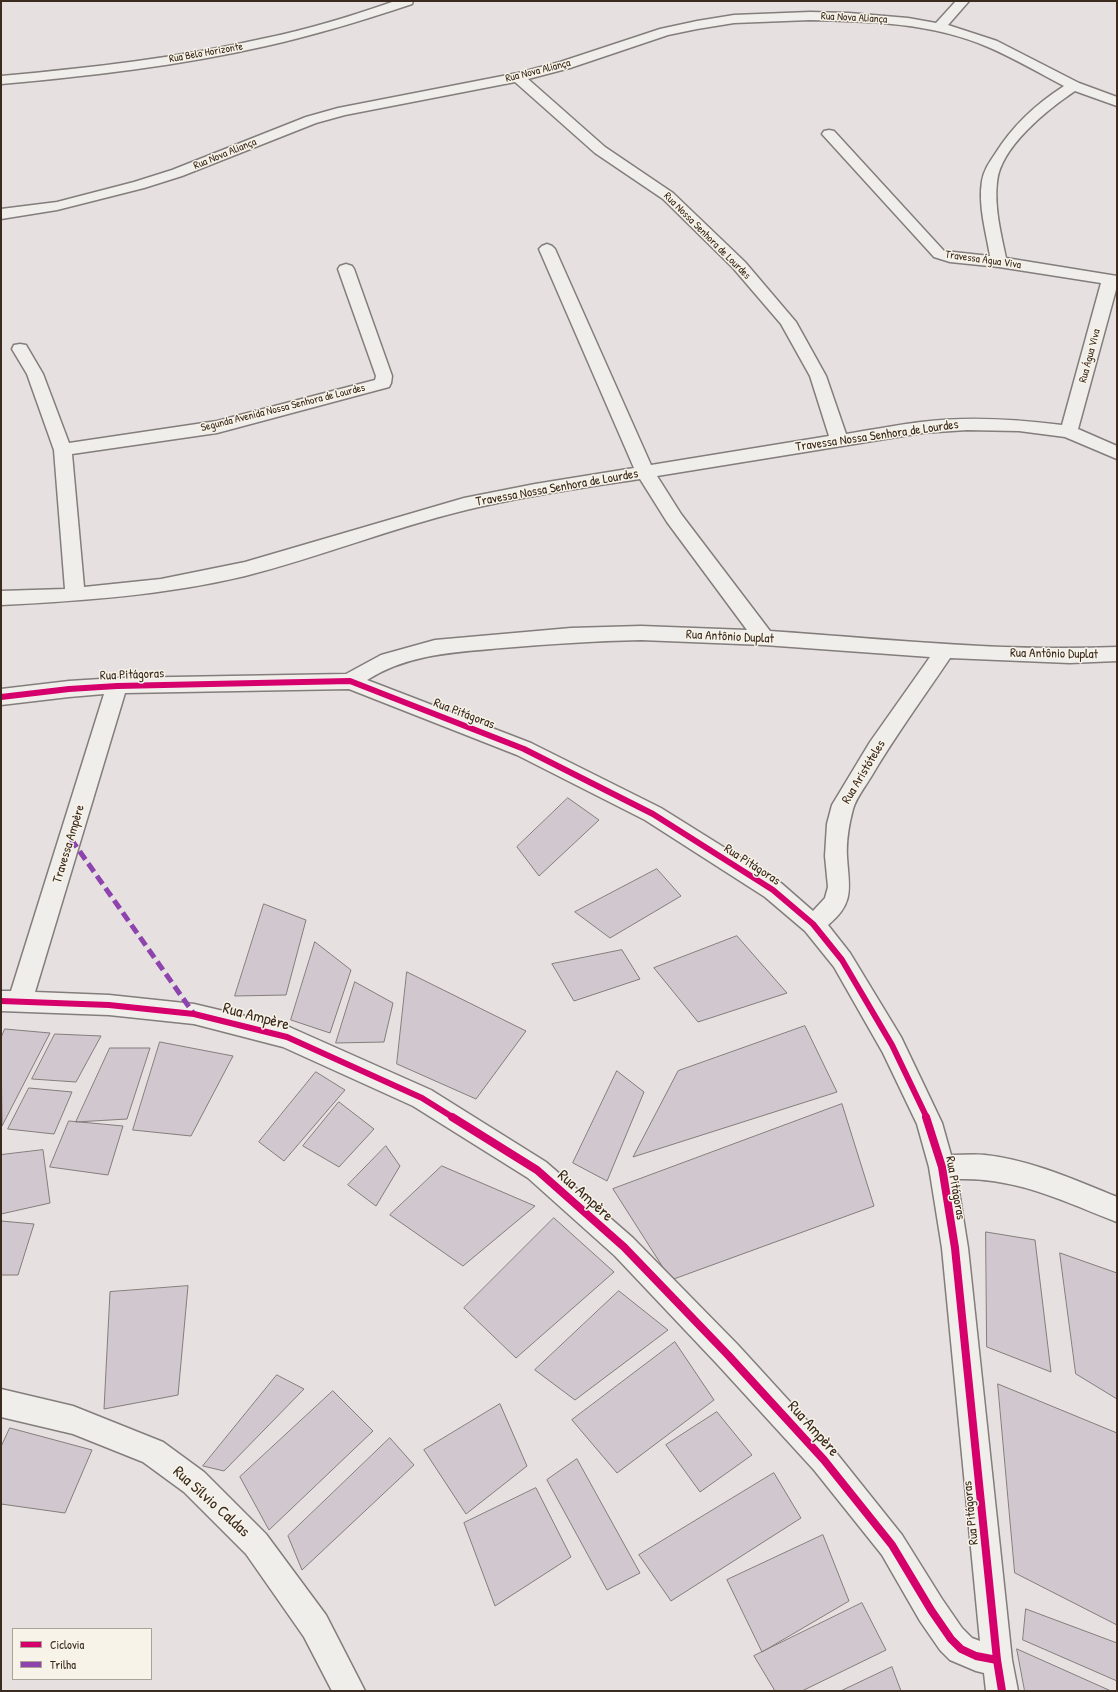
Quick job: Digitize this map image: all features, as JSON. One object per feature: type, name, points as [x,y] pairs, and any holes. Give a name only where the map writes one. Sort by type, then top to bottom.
[{"type":"street","name":"Rua Belo Horizonte","points":[[1,80],[50,76],[183,58],[284,38],[362,10],[407,1]]},
{"type":"street","points":[[939,27],[963,1]]},
{"type":"street","name":"Rua Nova Aliança","points":[[1,214],[57,206],[139,185],[177,173],[311,120],[343,111],[518,77],[565,66],[665,32],[697,24],[734,19],[803,16],[849,17],[908,22],[939,27],[992,44],[1074,86],[1117,102]]},
{"type":"street","name":"Rua Nossa Senhora de Lourdes","points":[[518,77],[600,150],[668,196],[739,266],[788,322],[818,376],[839,440]]},
{"type":"street","points":[[999,262],[990,207],[989,187],[991,173],[1018,129],[1054,98],[1074,86]]},
{"type":"street","name":"Travessa Água Viva","points":[[829,134],[939,254],[950,257],[999,262],[1114,281]]},
{"type":"street","points":[[547,249],[645,472],[674,518],[764,638]]},
{"type":"street","name":"Segunda Avenida Nossa Senhora de Lourdes","points":[[63,450],[217,427],[383,383],[384,376],[346,269]]},
{"type":"street","name":"Rua Água Viva","points":[[1070,432],[1114,281]]},
{"type":"street","points":[[20,349],[35,374],[63,450],[75,595]]},
{"type":"street","name":"Travessa Nossa Senhora de Lourdes","points":[[1,598],[75,595],[161,586],[245,570],[464,504],[535,490],[922,427],[967,424],[1019,425],[1070,432],[1117,453]]},
{"type":"street","name":"Rua Antônio Duplat","points":[[350,681],[369,669],[388,660],[435,647],[571,635],[640,633],[764,638],[945,651],[1070,656],[1117,654]]},
{"type":"street","name":"Rua Aristóteles","points":[[813,924],[828,912],[836,901],[839,887],[836,856],[838,824],[843,805],[877,748],[945,651]]},
{"type":"street","name":"Rua Pitágoras","points":[[1,697],[62,690],[117,686],[350,681],[524,749],[653,814],[773,890],[813,924],[842,960],[892,1045],[928,1123],[942,1167],[955,1248],[997,1660],[1002,1691]]},
{"type":"street","name":"Travessa Ampère","points":[[11,1001],[117,686]]},
{"type":"street","name":"Rua Ampère","points":[[11,1001],[109,1005],[194,1014],[287,1037],[422,1098],[537,1170],[624,1247],[728,1355],[824,1460],[892,1545],[931,1610],[951,1639],[962,1649],[976,1656],[997,1660]]},
{"type":"street","points":[[942,1167],[986,1168],[1024,1175],[1062,1188],[1117,1210]]},
{"type":"street","name":"Rua Sílvio Caldas","points":[[1,1403],[73,1420],[153,1452],[194,1482],[256,1544],[314,1626],[349,1691]]},
{"type":"building","points":[[568,798],[599,820],[539,876],[517,847]]},
{"type":"building","points":[[657,869],[681,896],[610,938],[575,912]]},
{"type":"building","points":[[264,904],[306,920],[286,995],[235,996]]},
{"type":"building","points":[[737,936],[787,993],[698,1022],[654,968]]},
{"type":"building","points":[[315,942],[351,970],[330,1033],[291,1020]]},
{"type":"building","points":[[622,950],[640,979],[574,1001],[552,964]]},
{"type":"building","points":[[407,972],[526,1031],[476,1099],[397,1064]]},
{"type":"building","points":[[355,982],[393,1003],[384,1042],[336,1043]]},
{"type":"building","points":[[805,1026],[837,1092],[633,1157],[678,1071]]},
{"type":"building","points":[[5,1029],[50,1033],[2,1126],[1,1038]]},
{"type":"building","points":[[55,1034],[101,1036],[76,1082],[32,1079]]},
{"type":"building","points":[[160,1042],[233,1056],[191,1136],[133,1130]]},
{"type":"building","points":[[110,1048],[150,1048],[127,1119],[76,1122]]},
{"type":"building","points":[[617,1071],[644,1092],[607,1181],[573,1163]]},
{"type":"building","points":[[316,1072],[345,1090],[284,1161],[259,1142]]},
{"type":"building","points":[[29,1088],[72,1092],[54,1134],[8,1129]]},
{"type":"building","points":[[339,1102],[374,1129],[339,1167],[303,1146]]},
{"type":"building","points":[[842,1104],[874,1206],[671,1280],[613,1189]]},
{"type":"building","points":[[69,1121],[123,1126],[108,1175],[50,1167]]},
{"type":"building","points":[[386,1146],[400,1166],[376,1206],[348,1185]]},
{"type":"building","points":[[43,1150],[50,1203],[1,1214],[1,1155]]},
{"type":"building","points":[[442,1166],[535,1206],[463,1266],[390,1215]]},
{"type":"building","points":[[554,1218],[614,1272],[516,1358],[464,1308]]},
{"type":"building","points":[[1,1221],[34,1224],[18,1275],[1,1275]]},
{"type":"building","points":[[986,1232],[1035,1240],[1051,1372],[987,1347]]},
{"type":"building","points":[[1060,1253],[1117,1273],[1117,1399],[1076,1374]]},
{"type":"building","points":[[188,1286],[178,1395],[104,1409],[110,1292]]},
{"type":"building","points":[[619,1291],[668,1330],[575,1400],[535,1370]]},
{"type":"building","points":[[675,1342],[714,1400],[617,1473],[572,1420]]},
{"type":"building","points":[[277,1375],[304,1389],[224,1471],[203,1466]]},
{"type":"building","points":[[998,1384],[1117,1433],[1117,1625],[1015,1573]]},
{"type":"building","points":[[333,1391],[373,1431],[269,1530],[240,1477]]},
{"type":"building","points":[[500,1404],[527,1466],[466,1514],[424,1450]]},
{"type":"building","points":[[717,1412],[752,1455],[700,1492],[666,1445]]},
{"type":"building","points":[[10,1428],[92,1450],[65,1513],[1,1504],[1,1447]]},
{"type":"building","points":[[390,1438],[414,1465],[302,1570],[288,1536]]},
{"type":"building","points":[[577,1459],[640,1573],[607,1590],[547,1480]]},
{"type":"building","points":[[774,1473],[801,1518],[671,1601],[639,1555]]},
{"type":"building","points":[[536,1488],[571,1557],[495,1606],[464,1523]]},
{"type":"building","points":[[823,1535],[849,1601],[762,1652],[727,1580]]},
{"type":"building","points":[[862,1603],[886,1650],[802,1691],[775,1691],[754,1656]]},
{"type":"building","points":[[1026,1609],[1117,1643],[1117,1681],[1023,1640]]},
{"type":"building","points":[[1017,1649],[1111,1691],[1025,1691]]},
{"type":"building","points":[[892,1667],[901,1691],[841,1691]]},
{"type":"marked path","points":[[71,839],[194,1014]]},
{"type":"cycle path","points":[[1,697],[69,689],[117,686],[350,681],[524,749],[653,814],[773,890],[813,924],[842,960],[892,1045],[929,1123],[942,1167],[955,1248],[997,1660],[1002,1691]]},
{"type":"cycle path","points":[[1,1001],[109,1005],[194,1014],[287,1037],[422,1098],[537,1170],[624,1247],[728,1355],[824,1460],[892,1545],[931,1610],[951,1639],[961,1649],[976,1656],[997,1660]]}]
